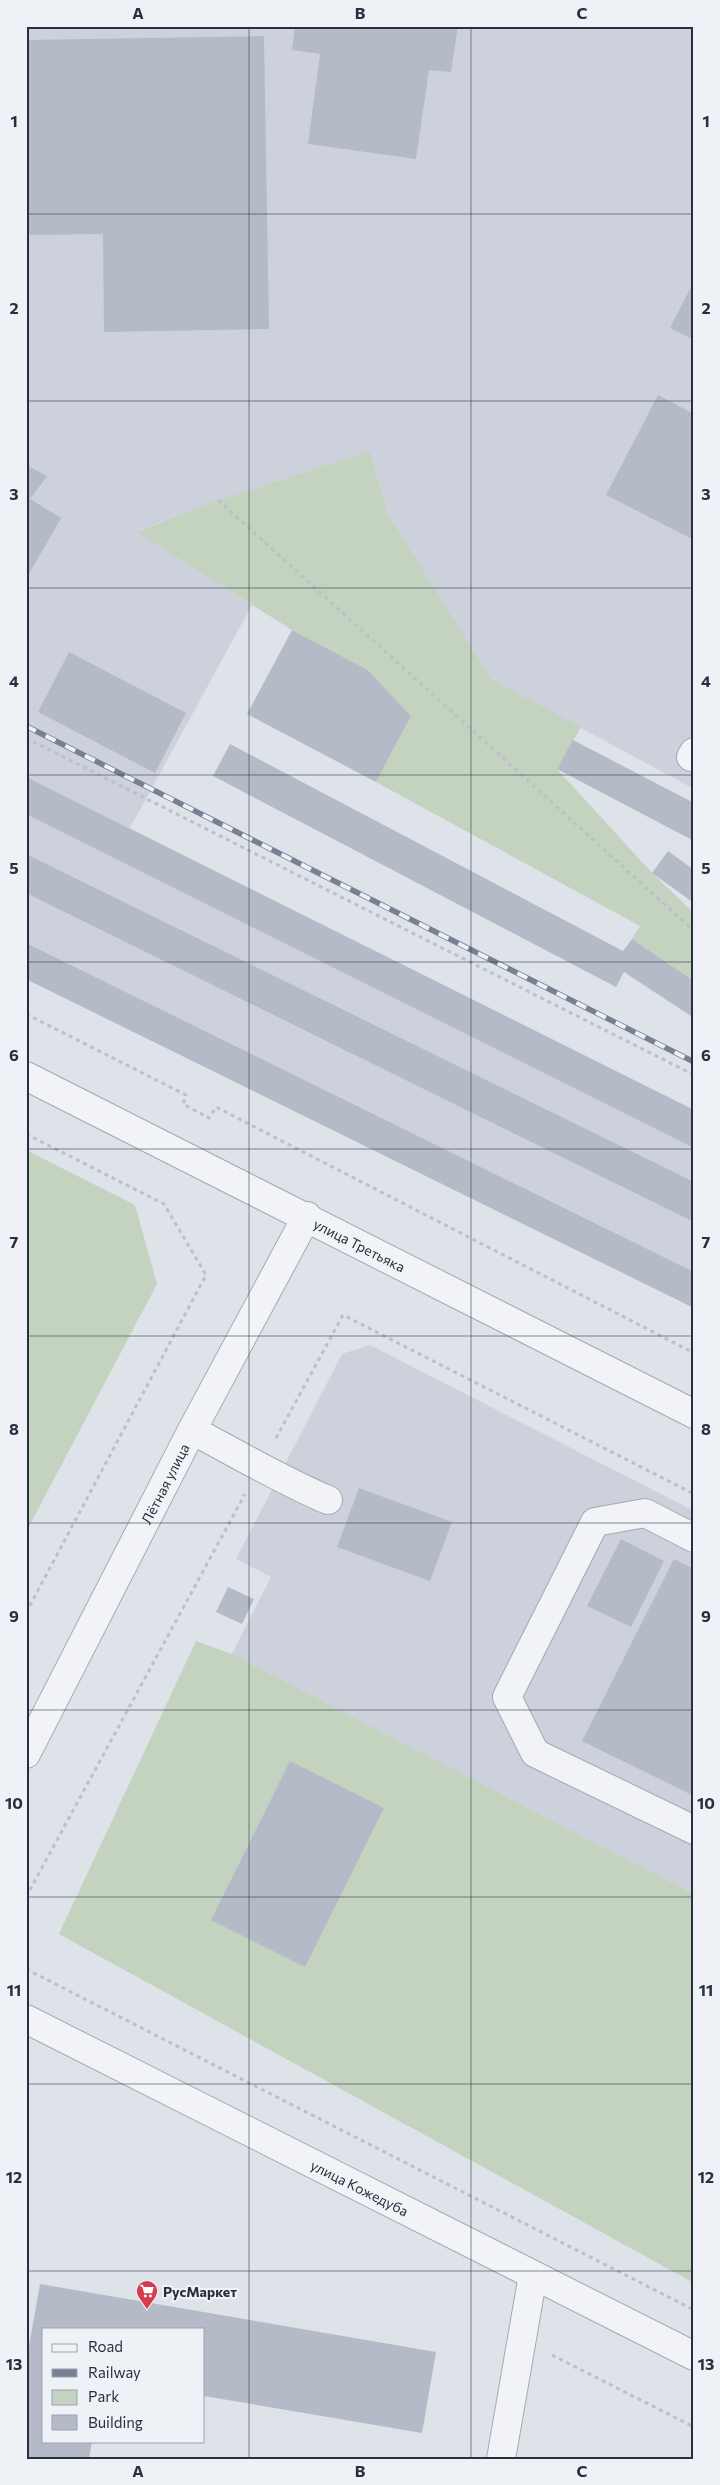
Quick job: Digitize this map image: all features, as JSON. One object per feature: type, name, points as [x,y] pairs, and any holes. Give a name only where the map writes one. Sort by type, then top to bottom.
[{"type":"street","name":"улица Третьяка","points":[[26,1076],[307,1216],[694,1414]]},
{"type":"street","name":"Лётная улица","points":[[26,1754],[192,1430],[307,1216]]},
{"type":"street","points":[[192,1430],[261,1466],[278,1478],[328,1500]]},
{"type":"street","points":[[694,1538],[645,1513],[595,1522],[507,1697],[535,1753],[694,1830]]},
{"type":"street","name":"улица Кожедуба","points":[[26,2018],[694,2356]]},
{"type":"street","points":[[502,2459],[533,2275]]},
{"type":"path","points":[[218,500],[694,930]]},
{"type":"path","points":[[26,738],[694,1075]]},
{"type":"path","points":[[26,1014],[186,1095],[184,1104],[209,1118],[216,1107],[694,1353]]},
{"type":"path","points":[[26,1134],[164,1204],[206,1275],[26,1613]]},
{"type":"path","points":[[26,1897],[343,1315],[694,1494]]},
{"type":"path","points":[[26,1969],[694,2310]]},
{"type":"path","points":[[521,2340],[694,2427]]},
{"type":"shaded area","points":[[26,26],[694,26],[694,789],[492,680],[388,514],[370,451],[204,505],[138,531],[252,605],[130,828],[694,1110],[694,1308],[26,979]]},
{"type":"shaded area","points":[[370,1345],[694,1511],[694,1894],[232,1654],[271,1577],[236,1559],[342,1354]]},
{"type":"green space","points":[[370,451],[388,514],[492,680],[581,727],[557,769],[652,873],[694,913],[694,981],[632,939],[640,926],[376,782],[411,716],[368,670],[292,630],[137,532],[204,505]]},
{"type":"green space","points":[[26,1150],[135,1205],[157,1284],[26,1532]]},
{"type":"green space","points":[[196,1641],[232,1654],[694,1894],[694,2283],[59,1934]]},
{"type":"building","points":[[295,26],[458,26],[451,72],[429,70],[416,159],[308,144],[320,54],[292,50]]},
{"type":"building","points":[[264,36],[269,329],[104,332],[103,234],[26,235],[26,40]]},
{"type":"building","points":[[694,281],[694,340],[670,328]]},
{"type":"building","points":[[658,395],[694,414],[694,540],[606,495]]},
{"type":"building","points":[[26,465],[47,476],[30,499],[61,518],[26,579]]},
{"type":"building","points":[[292,630],[368,670],[411,716],[376,782],[247,714]]},
{"type":"building","points":[[69,652],[186,713],[155,773],[38,712]]},
{"type":"building","points":[[573,740],[694,803],[694,841],[557,769]]},
{"type":"building","points":[[230,744],[623,951],[632,939],[694,981],[694,1018],[624,972],[616,987],[213,776]]},
{"type":"building","points":[[26,777],[694,1110],[694,1148],[26,814]]},
{"type":"building","points":[[668,851],[694,870],[694,903],[652,873]]},
{"type":"building","points":[[26,854],[694,1182],[694,1222],[26,893]]},
{"type":"building","points":[[26,943],[694,1272],[694,1308],[26,979]]},
{"type":"building","points":[[359,1488],[452,1522],[430,1581],[337,1547]]},
{"type":"building","points":[[621,1539],[664,1561],[631,1627],[587,1606]]},
{"type":"building","points":[[674,1559],[694,1569],[694,1796],[582,1741]]},
{"type":"building","points":[[228,1587],[254,1599],[242,1624],[216,1612]]},
{"type":"building","points":[[290,1761],[384,1808],[305,1967],[211,1920]]},
{"type":"building","points":[[40,2284],[436,2352],[422,2433],[205,2396],[205,2328],[42,2328],[42,2442],[92,2442],[89,2459],[26,2459],[26,2363]]},
{"type":"railway","points":[[26,726],[694,1062]]},
{"type":"place","name":"РусМаркет","points":[[147,2310]]}]
